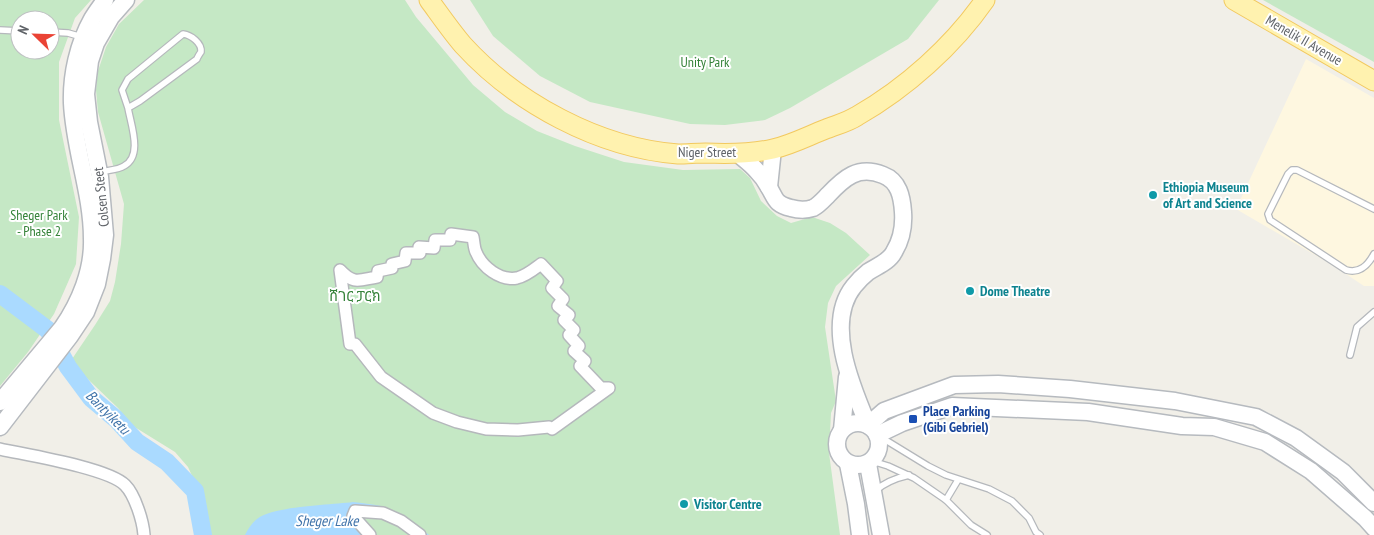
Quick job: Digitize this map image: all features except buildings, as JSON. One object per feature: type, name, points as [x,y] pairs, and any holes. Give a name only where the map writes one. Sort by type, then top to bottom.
[{"type":"main road","points":[[66,332],[70,316],[85,282],[91,258],[92,240],[89,208],[74,130],[73,78],[77,57],[90,40],[92,19],[105,0]]},
{"type":"main road","name":"Colsen Steet","points":[[27,382],[66,332],[86,312],[96,284],[105,235],[99,172],[89,122],[86,94],[90,61],[90,40],[126,0]]},
{"type":"main road","name":"Niger Street","points":[[428,0],[463,45],[484,66],[541,108],[612,140],[639,148],[678,154],[737,153],[773,149],[856,118],[909,81],[929,64],[968,22],[985,0]]},
{"type":"main road","name":"Menelik II Avenue","points":[[1234,0],[1374,81]]},
{"type":"main road","points":[[769,187],[773,149]]},
{"type":"main road","points":[[737,153],[756,170],[776,200],[792,209],[814,208],[842,180],[852,174],[862,172],[875,171],[886,176],[895,183],[902,198],[904,224],[893,255],[868,272],[856,283],[846,298],[842,310],[840,322],[848,373],[873,430],[879,442],[876,456],[870,462],[860,466],[848,464],[839,456],[836,442],[842,430],[854,423],[861,423],[873,430],[902,423],[952,406],[1088,412],[1182,426],[1214,428],[1265,442],[1311,471],[1374,528]]},
{"type":"main road","points":[[842,430],[848,373]]},
{"type":"main road","points":[[0,402],[27,382]]},
{"type":"main road","points":[[0,427],[27,382]]},
{"type":"main road","points":[[873,430],[884,411],[954,385],[998,384],[1070,389],[1175,401],[1256,417],[1296,438],[1342,472],[1374,503]]},
{"type":"main road","points":[[870,462],[881,535]]},
{"type":"main road","points":[[848,464],[860,535]]},
{"type":"street","points":[[451,234],[473,237],[475,250],[480,260],[500,276],[515,278],[528,274],[540,264],[557,281],[552,288],[563,299],[558,306],[569,315],[564,320],[574,330],[569,335],[579,346],[574,351],[585,361],[580,366],[601,388],[609,388],[552,429],[549,427],[518,430],[486,428],[457,422],[433,413],[381,377],[355,344],[350,344],[340,270],[348,279],[378,277],[378,271],[392,268],[392,264],[405,261],[406,253],[420,253],[420,246],[434,248],[435,240],[450,240],[451,234]]},
{"type":"street","points":[[0,449],[90,469],[114,478],[125,485],[134,499],[144,535]]},
{"type":"street","points":[[370,535],[353,516],[355,511],[383,513],[401,521],[420,535]]},
{"type":"lane","points":[[60,33],[90,40]]},
{"type":"lane","points":[[99,172],[124,167],[132,160],[136,149],[128,108],[122,90],[128,79],[183,34],[194,39],[200,46],[201,52],[197,59],[128,108]]},
{"type":"lane","points":[[1374,209],[1297,170],[1292,170],[1288,174],[1268,214],[1270,220],[1346,270],[1353,272],[1362,268],[1368,264],[1374,254]]},
{"type":"lane","points":[[1350,355],[1357,327],[1374,312]]},
{"type":"lane","points":[[873,430],[928,466],[958,480],[990,489],[1012,501],[1029,518],[1037,534]]},
{"type":"lane","points":[[870,462],[888,466],[908,475],[946,500],[971,525],[987,535]]},
{"type":"lane","points":[[874,492],[883,484],[908,475]]},
{"type":"lane","points":[[946,500],[958,480]]},
{"type":"shaded area","points":[[1306,59],[1374,98],[1374,286],[1364,286],[1334,266],[1236,209]]},
{"type":"green space","name":"Sheger Park - Phase 2","points":[[0,0],[91,0],[75,18],[60,59],[60,10],[10,10],[10,60],[60,60],[59,120],[79,217],[76,264],[54,314],[28,352],[0,386]]},
{"type":"green space","name":"ሸገር ፓርክ","points":[[144,0],[405,0],[416,17],[473,85],[505,112],[537,131],[624,162],[683,170],[740,169],[750,178],[761,201],[777,216],[791,223],[812,217],[830,223],[846,233],[870,255],[836,286],[828,303],[825,327],[836,401],[831,413],[829,453],[840,535],[207,535],[205,514],[188,467],[175,452],[133,426],[118,408],[70,362],[110,301],[121,244],[124,204],[98,112],[96,90],[98,71],[106,47],[119,24]]},
{"type":"green space","name":"Unity Park","points":[[470,0],[939,0],[908,39],[790,108],[765,120],[725,125],[690,124],[590,102],[540,76],[493,36]]},
{"type":"green space","points":[[1263,0],[1374,0],[1374,62]]},
{"type":"water","name":"Sheger Lake","points":[[353,502],[388,508],[406,518],[429,535],[420,535],[401,521],[355,511],[370,535],[245,535],[257,519],[276,511]]},
{"type":"waterway","name":"Bantyiketu","points":[[0,294],[48,330],[68,367],[91,398],[116,419],[137,442],[167,462],[195,491],[203,535]]},
{"type":"place","name":"Ethiopia Museum of Art and Science","points":[[1153,195]]},
{"type":"place","name":"Dome Theatre","points":[[970,291]]},
{"type":"place","name":"Place Parking (Gibi Gebriel)","points":[[913,419]]},
{"type":"place","name":"Visitor Centre","points":[[684,504]]}]
